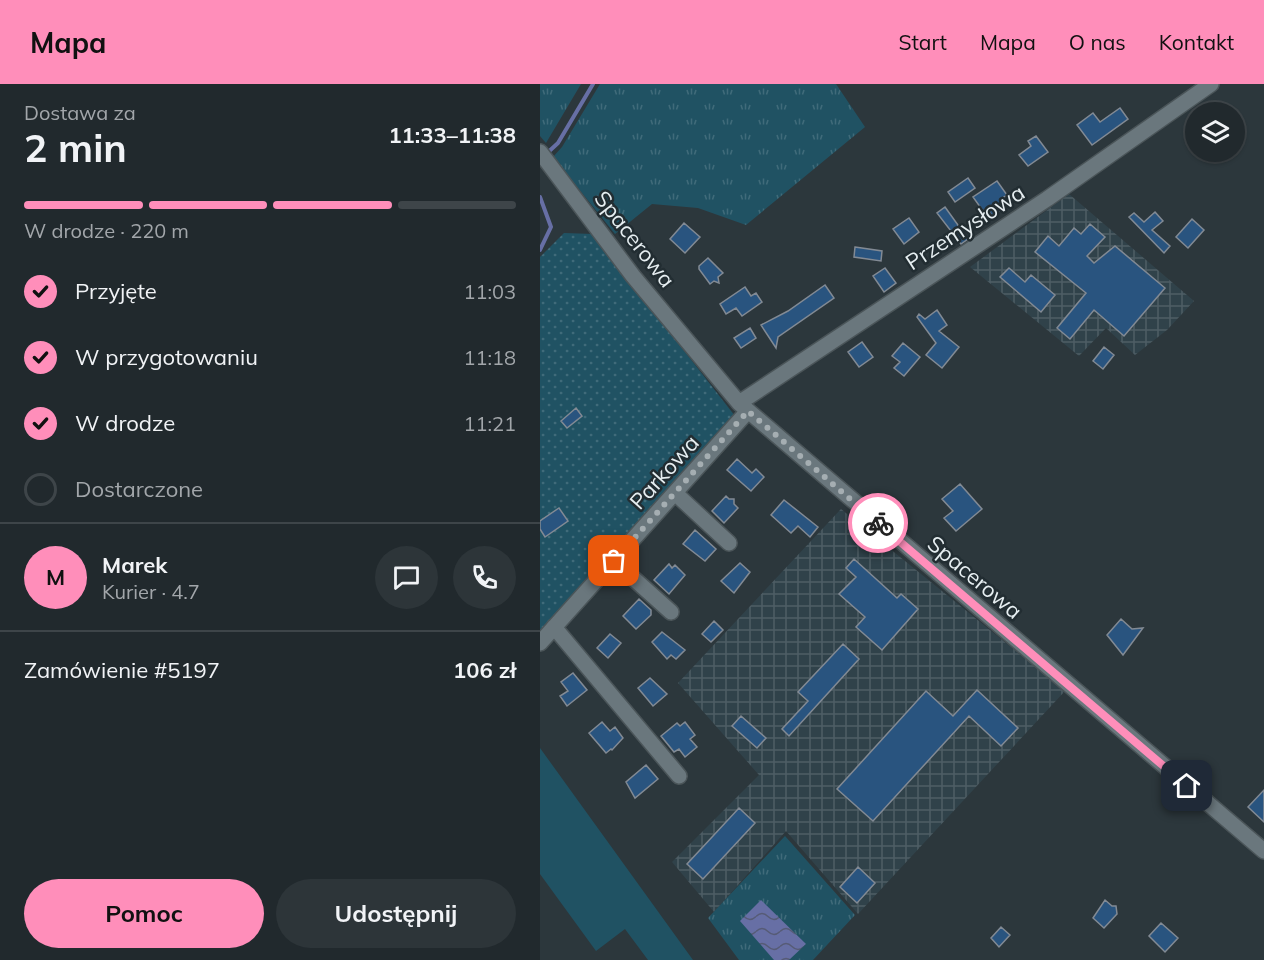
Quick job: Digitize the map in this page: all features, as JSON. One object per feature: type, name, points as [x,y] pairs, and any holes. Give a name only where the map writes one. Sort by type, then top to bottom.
[{"type":"street","name":"Przemysłowa","points":[[744,407],[1211,84]]},
{"type":"street","name":"Spacerowa","points":[[544,157],[633,276],[744,407],[1264,851]]},
{"type":"street","name":"Parkowa","points":[[540,643],[675,493],[744,407]]},
{"type":"street","points":[[675,493],[729,543]]},
{"type":"street","points":[[614,561],[671,612]]},
{"type":"street","points":[[554,627],[679,776]]},
{"type":"shaded area","points":[[1069,194],[1194,301],[1167,330],[1135,355],[1106,328],[1079,356],[970,267]]},
{"type":"shaded area","points":[[841,509],[1065,691],[858,914],[786,831],[714,912],[672,862],[759,775],[678,683]]},
{"type":"green space","points":[[540,84],[581,84],[546,143],[540,136]]},
{"type":"green space","points":[[600,84],[836,84],[865,127],[746,225],[698,208],[652,204],[615,234],[553,157],[562,147]]},
{"type":"green space","points":[[564,233],[593,234],[735,416],[540,632],[540,257]]},
{"type":"green space","points":[[540,748],[693,960],[648,960],[625,929],[596,951],[540,874]]},
{"type":"green space","points":[[785,836],[855,915],[813,960],[739,960],[708,918]]},
{"type":"water","points":[[761,900],[806,944],[789,960],[774,960],[740,921]]},
{"type":"building","points":[[1120,108],[1128,119],[1092,145],[1077,125],[1093,113],[1100,122]]},
{"type":"building","points":[[1036,136],[1048,152],[1028,166],[1019,155],[1031,146],[1028,141]]},
{"type":"building","points":[[968,178],[975,188],[955,202],[948,192]]},
{"type":"building","points":[[997,181],[1007,195],[1001,199],[1006,206],[992,216],[987,208],[983,211],[973,197]]},
{"type":"building","points":[[945,207],[968,239],[961,244],[937,213]]},
{"type":"building","points":[[1155,212],[1163,221],[1152,230],[1170,246],[1164,253],[1129,217],[1134,213],[1144,222]]},
{"type":"building","points":[[909,218],[919,232],[904,244],[893,229]]},
{"type":"building","points":[[1192,219],[1204,230],[1188,248],[1176,237]]},
{"type":"building","points":[[684,223],[700,237],[685,253],[670,239]]},
{"type":"building","points":[[1090,224],[1105,237],[1087,256],[1094,263],[1115,246],[1165,288],[1124,336],[1094,310],[1070,339],[1057,328],[1086,293],[1035,252],[1048,236],[1059,246],[1074,228],[1081,234]]},
{"type":"building","points":[[855,247],[882,251],[881,261],[854,257]]},
{"type":"building","points":[[708,258],[723,273],[718,277],[719,283],[714,281],[710,284],[699,269],[699,266]]},
{"type":"building","points":[[885,268],[896,283],[884,292],[873,276]]},
{"type":"building","points":[[1009,268],[1025,282],[1031,275],[1055,295],[1041,312],[1000,277]]},
{"type":"building","points":[[825,285],[834,298],[778,337],[776,348],[761,325],[788,311]]},
{"type":"building","points":[[745,287],[751,296],[756,293],[762,302],[742,316],[736,308],[726,314],[720,304]]},
{"type":"building","points":[[937,310],[947,325],[939,331],[959,347],[942,368],[926,355],[936,343],[917,317],[919,314],[925,319]]},
{"type":"building","points":[[750,328],[756,338],[741,348],[734,338]]},
{"type":"building","points":[[862,342],[873,357],[859,367],[848,352]]},
{"type":"building","points":[[903,343],[920,357],[904,376],[894,368],[900,362],[892,356]]},
{"type":"building","points":[[1104,347],[1114,355],[1103,369],[1093,361]]},
{"type":"building","points":[[576,408],[582,416],[567,428],[561,421]]},
{"type":"building","points":[[737,459],[752,473],[756,469],[764,477],[751,491],[727,470]]},
{"type":"building","points":[[960,484],[982,509],[956,531],[944,518],[953,511],[942,499]]},
{"type":"building","points":[[726,496],[734,499],[734,504],[738,508],[724,523],[712,511]]},
{"type":"building","points":[[784,500],[818,527],[810,537],[798,526],[791,533],[771,515]]},
{"type":"building","points":[[559,508],[568,521],[545,537],[540,529],[540,521]]},
{"type":"building","points":[[695,530],[716,549],[705,561],[683,544]]},
{"type":"building","points":[[854,559],[897,598],[901,594],[918,609],[882,650],[856,627],[865,617],[839,594],[856,577],[846,568]]},
{"type":"building","points":[[740,563],[750,572],[734,593],[721,581]]},
{"type":"building","points":[[669,564],[672,568],[675,565],[685,575],[669,594],[654,580]]},
{"type":"building","points":[[639,599],[651,610],[651,615],[636,629],[623,616]]},
{"type":"building","points":[[1121,619],[1132,629],[1143,628],[1123,655],[1107,635]]},
{"type":"building","points":[[714,621],[723,630],[711,642],[702,634]]},
{"type":"building","points":[[662,632],[685,650],[676,659],[671,655],[667,659],[652,642]]},
{"type":"building","points":[[610,634],[621,643],[608,658],[597,648]]},
{"type":"building","points":[[843,644],[859,659],[789,736],[782,729],[808,701],[798,692]]},
{"type":"building","points":[[573,673],[587,690],[567,706],[560,696],[568,691],[561,682]]},
{"type":"building","points":[[650,678],[667,694],[653,706],[638,688]]},
{"type":"building","points":[[977,690],[1018,728],[1001,746],[969,716],[873,821],[837,789],[926,691],[953,716]]},
{"type":"building","points":[[741,716],[766,738],[757,748],[732,726]]},
{"type":"building","points":[[602,722],[610,731],[615,727],[623,738],[606,753],[589,733]]},
{"type":"building","points":[[685,722],[695,735],[690,739],[697,747],[685,757],[679,749],[674,752],[661,736],[677,723],[680,726]]},
{"type":"building","points":[[646,765],[658,779],[635,798],[626,782]]},
{"type":"building","points":[[1264,790],[1264,822],[1248,807]]},
{"type":"building","points":[[739,808],[755,823],[703,879],[687,864]]},
{"type":"building","points":[[858,867],[875,883],[857,903],[840,887]]},
{"type":"building","points":[[1105,900],[1112,906],[1116,906],[1117,914],[1104,928],[1093,918]]},
{"type":"building","points":[[1161,923],[1178,938],[1165,952],[1149,936]]},
{"type":"building","points":[[1001,927],[1010,935],[999,947],[991,938]]},
{"type":"waterway","points":[[545,155],[558,143],[593,84]]},
{"type":"waterway","points":[[540,197],[551,227],[540,250]]},
{"type":"way so far","points":[[614,561],[748,411],[878,523]]},
{"type":"route","points":[[878,523],[1187,786]]}]
